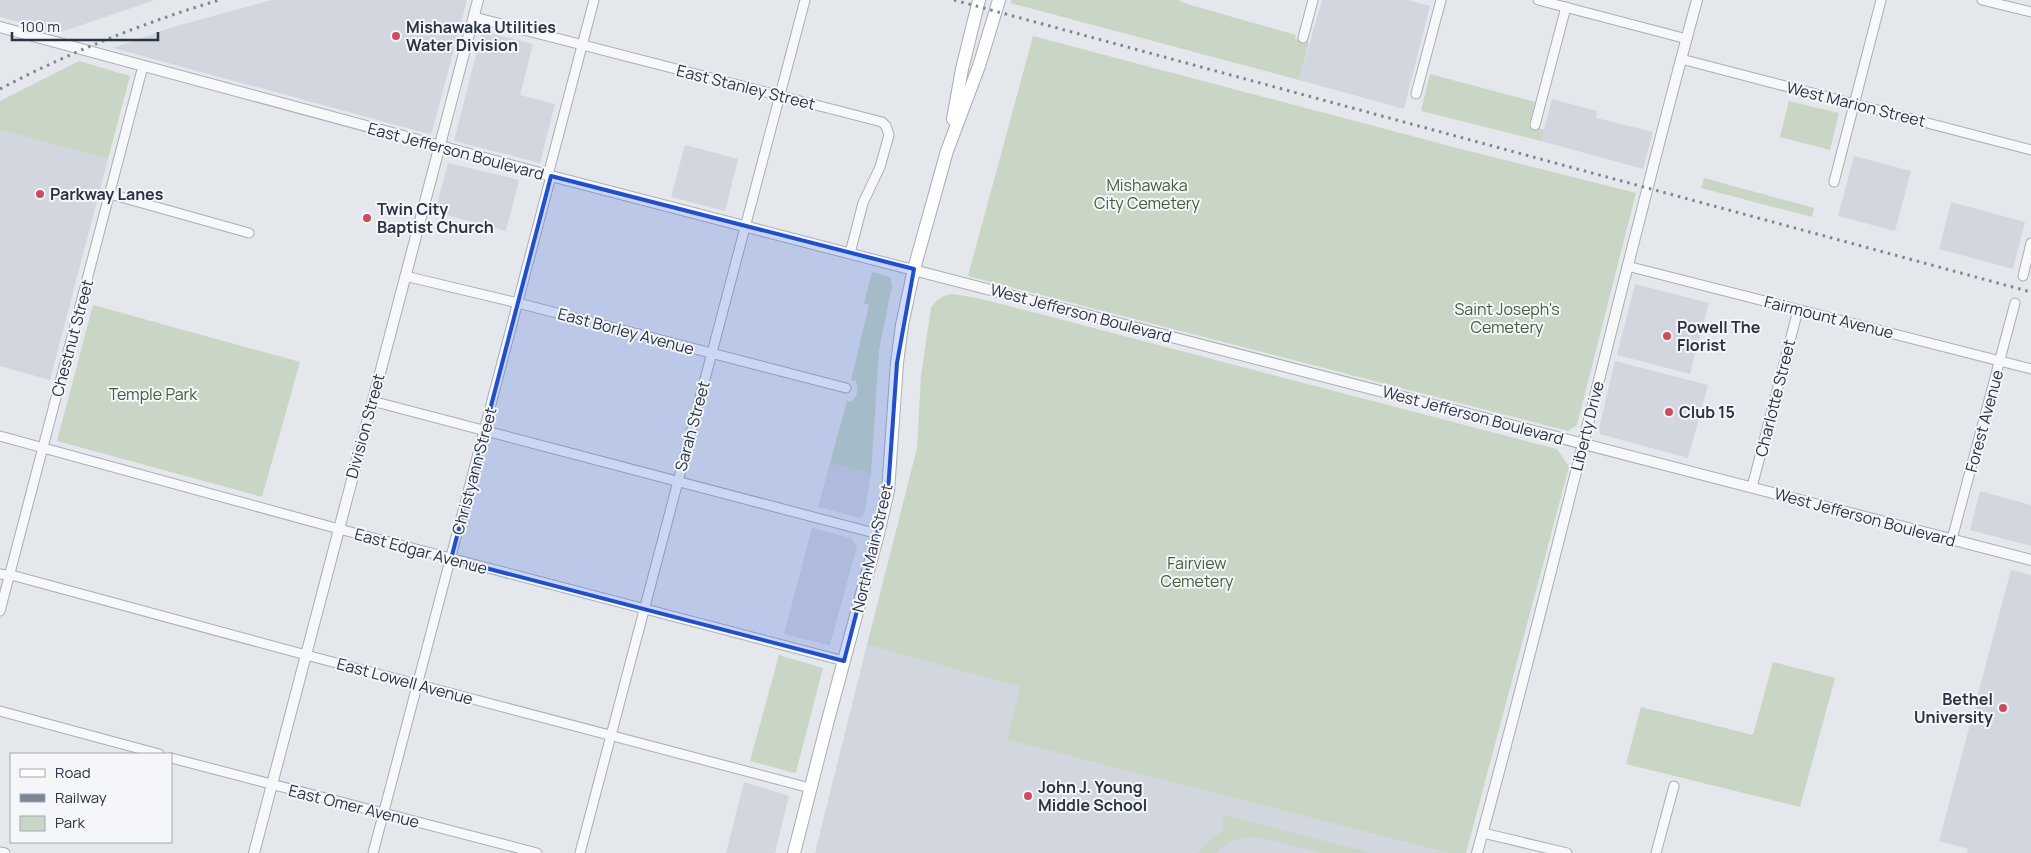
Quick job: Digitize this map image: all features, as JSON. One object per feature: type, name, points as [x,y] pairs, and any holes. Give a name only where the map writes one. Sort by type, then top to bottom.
[{"type":"main road","name":"North Main Street","points":[[947,151],[962,69],[979,0]]},
{"type":"main road","name":"North Main Street","points":[[794,853],[888,491],[896,363],[914,269],[947,151],[979,66],[999,0]]},
{"type":"street","name":"Division Street","points":[[254,853],[478,0]]},
{"type":"street","name":"Christyann Street","points":[[373,853],[518,303],[594,0]]},
{"type":"street","name":"Sarah Street","points":[[580,853],[805,0]]},
{"type":"street","points":[[1303,38],[1313,0]]},
{"type":"street","points":[[1416,94],[1441,0]]},
{"type":"street","points":[[1538,0],[1687,39]]},
{"type":"street","name":"Liberty Drive","points":[[1477,853],[1546,595],[1627,266],[1697,0]]},
{"type":"street","points":[[1834,182],[1882,0]]},
{"type":"street","points":[[1982,0],[2031,12]]},
{"type":"street","points":[[1536,125],[1566,7]]},
{"type":"street","name":"East Stanley Street","points":[[474,17],[872,120],[886,126],[889,135],[880,167],[863,203],[850,253]]},
{"type":"street","name":"East Jefferson Boulevard","points":[[0,27],[550,176],[914,269]]},
{"type":"street","name":"West Marion Street","points":[[1682,59],[2031,150]]},
{"type":"street","name":"Chestnut Street","points":[[0,610],[5,574],[43,447],[143,66]]},
{"type":"street","points":[[110,194],[249,233]]},
{"type":"street","points":[[2023,276],[2031,243]]},
{"type":"street","name":"Fairmount Avenue","points":[[1627,266],[2031,369]]},
{"type":"street","name":"West Jefferson Boulevard","points":[[914,269],[2031,560]]},
{"type":"street","name":"East Borley Avenue","points":[[405,276],[518,303],[846,388]]},
{"type":"street","name":"Forest Avenue","points":[[1952,540],[2015,303]]},
{"type":"street","name":"Charlotte Street","points":[[1752,487],[1798,310]]},
{"type":"street","points":[[372,401],[878,534]]},
{"type":"street","name":"East Edgar Avenue","points":[[0,436],[450,559],[844,661]]},
{"type":"street","name":"East Lowell Avenue","points":[[5,574],[810,788]]},
{"type":"street","points":[[0,711],[155,753]]},
{"type":"street","name":"East Omer Avenue","points":[[172,758],[537,853]]},
{"type":"street","points":[[1656,853],[1674,786]]},
{"type":"street","points":[[1483,833],[1567,853]]},
{"type":"street","points":[[0,852],[5,853]]},
{"type":"highlighted area","points":[[551,176],[914,269],[897,363],[888,491],[844,661],[451,559]]},
{"type":"shaded area","points":[[0,0],[155,0],[58,33],[0,17]]},
{"type":"shaded area","points":[[271,0],[467,0],[432,132],[429,134],[113,48],[173,27]]},
{"type":"shaded area","points":[[1322,0],[1407,0],[1430,6],[1404,109],[1299,80]]},
{"type":"shaded area","points":[[482,31],[533,44],[520,95],[555,104],[540,163],[454,141]]},
{"type":"shaded area","points":[[1552,99],[1597,111],[1596,118],[1653,132],[1643,169],[1541,141]]},
{"type":"shaded area","points":[[0,130],[108,159],[50,380],[0,366]]},
{"type":"shaded area","points":[[685,145],[738,159],[725,211],[671,197]]},
{"type":"shaded area","points":[[1854,156],[1911,171],[1895,231],[1838,216]]},
{"type":"shaded area","points":[[448,163],[519,180],[506,231],[435,212]]},
{"type":"shaded area","points":[[1951,202],[2025,222],[2013,269],[1939,249]]},
{"type":"shaded area","points":[[1635,284],[1709,303],[1690,374],[1617,355]]},
{"type":"shaded area","points":[[1615,361],[1708,385],[1688,458],[1600,434],[1599,428]]},
{"type":"shaded area","points":[[830,463],[871,474],[864,515],[860,518],[818,507]]},
{"type":"shaded area","points":[[1980,491],[2031,505],[2031,546],[1970,530]]},
{"type":"shaded area","points":[[812,528],[851,538],[857,546],[830,645],[784,634]]},
{"type":"shaded area","name":"Bethel University","points":[[2011,570],[2031,575],[2031,853],[1967,853],[1968,849],[1939,841]]},
{"type":"shaded area","name":"John J. Young Middle School","points":[[867,645],[1021,687],[1007,740],[1448,853],[815,853]]},
{"type":"shaded area","points":[[744,782],[789,796],[775,853],[726,853]]},
{"type":"green space","points":[[1012,0],[1178,0],[1296,35],[1295,39],[1309,42],[1299,80],[1010,3]]},
{"type":"green space","name":"Mishawaka City Cemetery","points":[[1033,36],[1457,148],[1636,193],[1577,425],[1568,431],[968,276]]},
{"type":"green space","points":[[79,61],[130,76],[108,159],[0,130],[0,101]]},
{"type":"green space","points":[[1430,74],[1535,102],[1529,126],[1544,130],[1541,141],[1421,111]]},
{"type":"green space","points":[[1789,101],[1839,113],[1830,150],[1780,137]]},
{"type":"green space","points":[[1704,178],[1814,208],[1812,217],[1701,188]]},
{"type":"green space","points":[[872,272],[890,277],[892,286],[879,350],[871,474],[830,463],[847,401],[851,402],[857,393],[856,381],[851,380],[869,305],[864,303]]},
{"type":"green space","name":"Fairview Cemetery","points":[[952,294],[982,299],[1557,449],[1569,467],[1466,853],[1448,853],[1007,740],[1020,687],[867,645],[917,448],[921,376],[931,308],[940,298]]},
{"type":"green space","name":"Temple Park","points":[[93,305],[300,362],[262,497],[57,441]]},
{"type":"green space","points":[[779,655],[823,668],[796,772],[794,773],[750,761]]},
{"type":"green space","points":[[1773,662],[1835,678],[1800,807],[1626,764],[1641,707],[1753,735]]},
{"type":"green space","points":[[1224,815],[1371,853],[1322,853],[1267,839],[1250,837],[1233,840],[1213,853],[1197,853],[1212,837],[1227,829],[1221,827]]},
{"type":"railway","points":[[0,89],[26,75],[107,39],[219,0]]},
{"type":"railway","points":[[954,0],[2031,292]]},
{"type":"place","name":"Mishawaka Utilities Water Division","points":[[396,36]]},
{"type":"place","name":"Parkway Lanes","points":[[40,194]]},
{"type":"place","name":"Twin City Baptist Church","points":[[367,218]]},
{"type":"place","name":"Powell The Florist","points":[[1667,336]]},
{"type":"place","name":"Club 15","points":[[1669,412]]},
{"type":"place","name":"Bethel University","points":[[2003,708]]},
{"type":"place","name":"John J. Young Middle School","points":[[1028,796]]},
{"type":"park label","name":"Saint Joseph's Cemetery","points":[[1507,318]]}]
